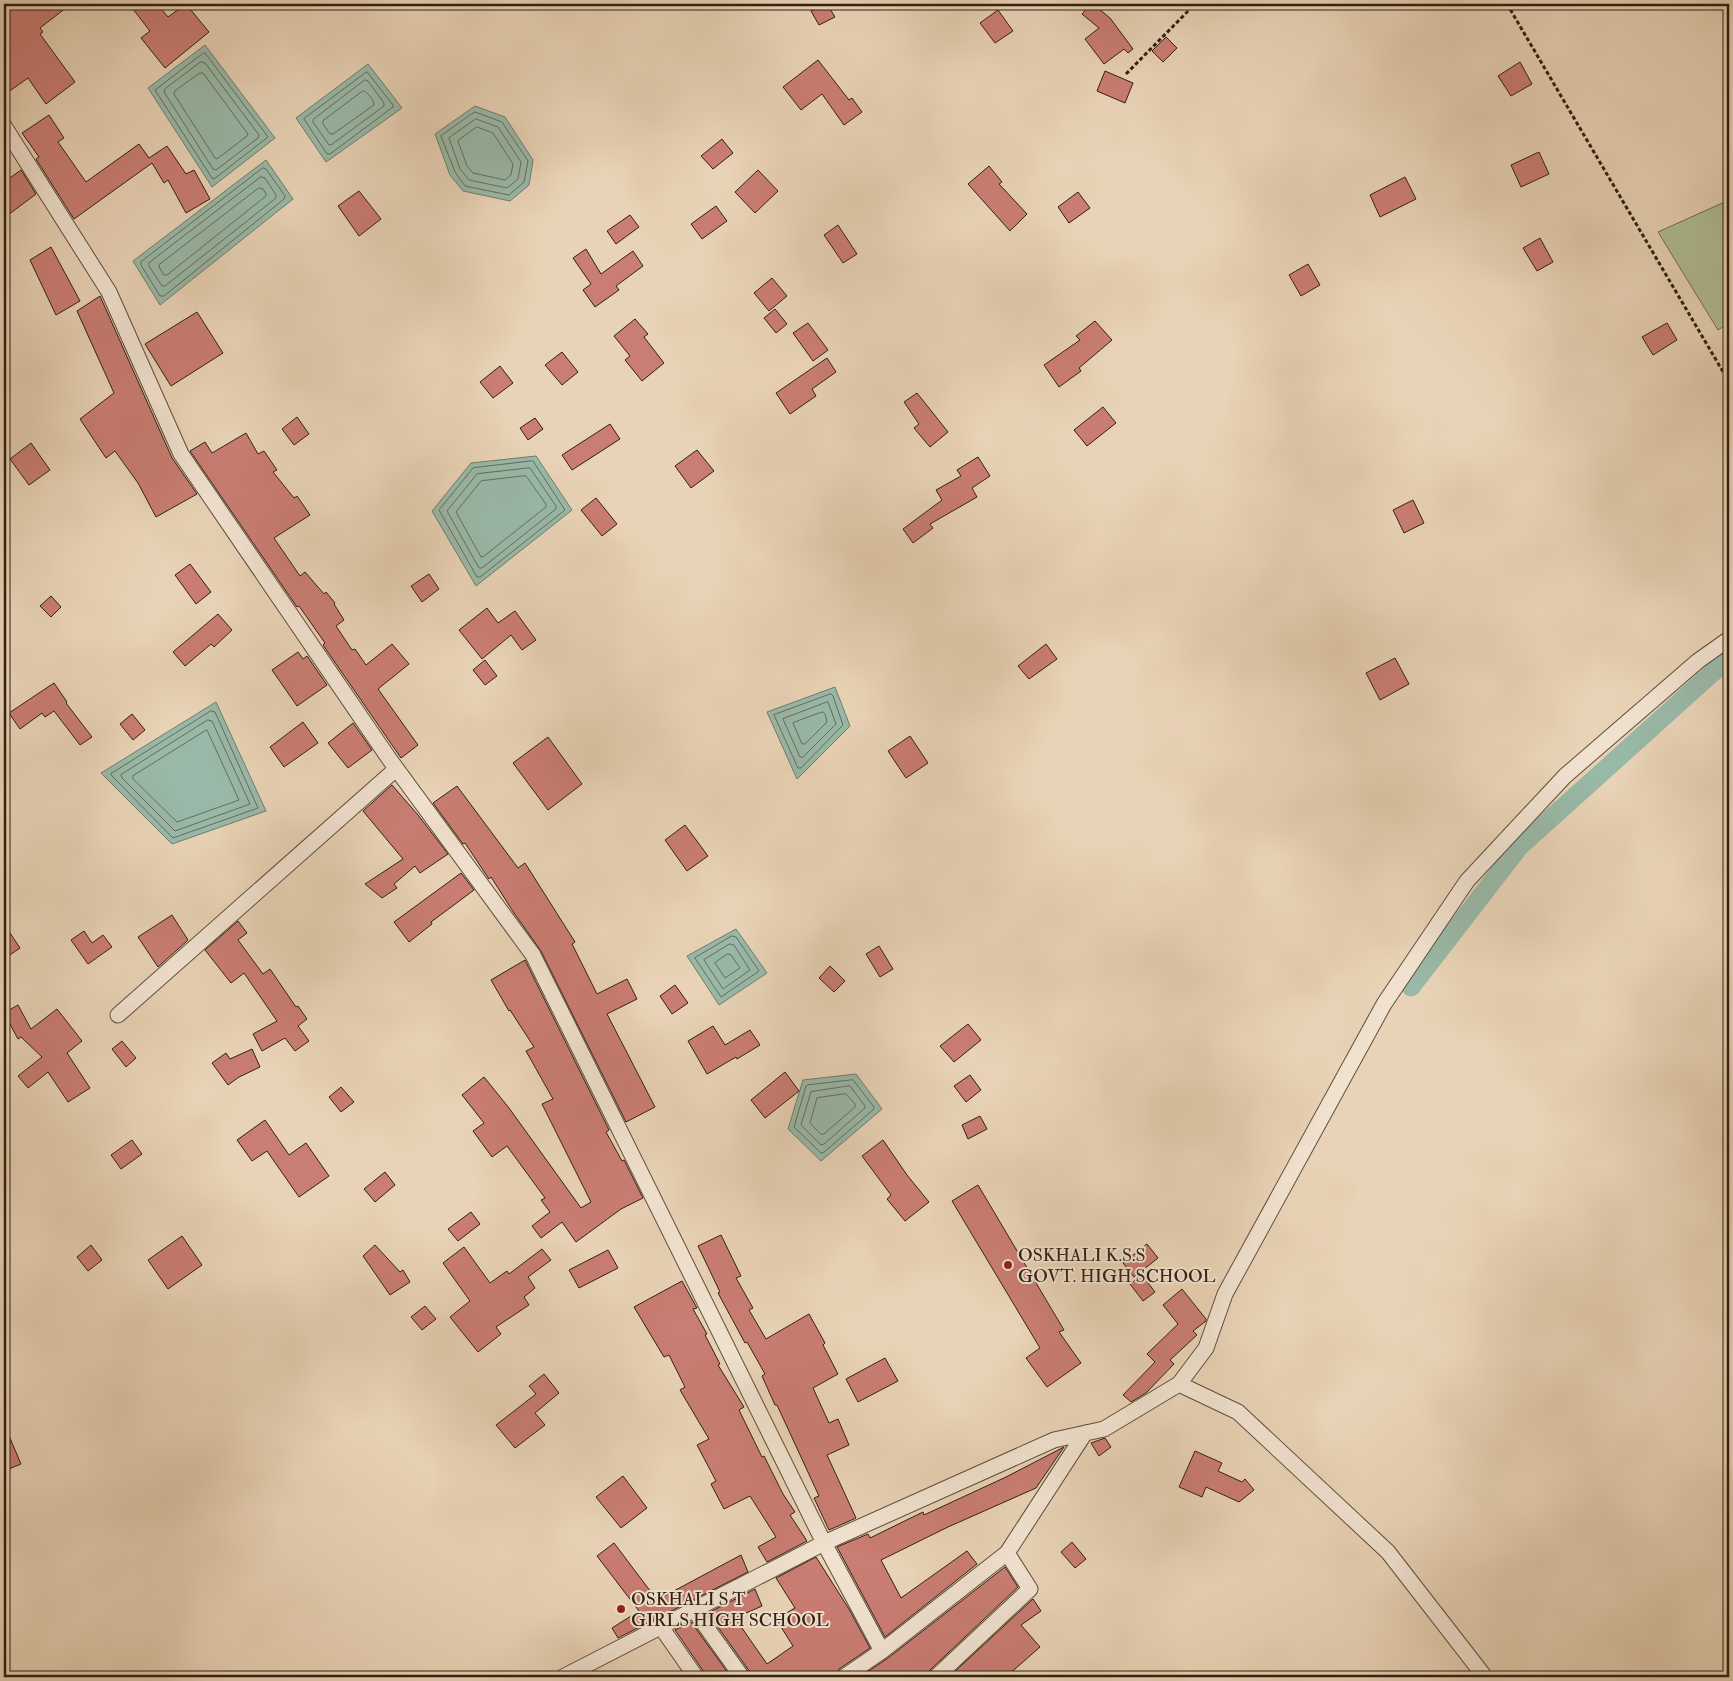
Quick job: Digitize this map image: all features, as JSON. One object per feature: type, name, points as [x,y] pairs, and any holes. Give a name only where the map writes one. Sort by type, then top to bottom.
[{"type":"street","points":[[4,126],[110,292],[181,454],[396,769],[533,955],[824,1543],[882,1651]]},
{"type":"street","points":[[563,1677],[824,1543],[1054,1440],[1104,1429],[1179,1384],[1206,1348],[1225,1294],[1384,1004],[1468,881],[1565,776],[1698,661],[1729,639]]},
{"type":"street","points":[[118,1015],[396,769]]},
{"type":"street","points":[[1179,1384],[1238,1412],[1381,1545],[1485,1677]]},
{"type":"street","points":[[844,1677],[882,1651],[1008,1553],[1085,1433]]},
{"type":"street","points":[[936,1677],[1030,1589],[1008,1553]]},
{"type":"street","points":[[694,1610],[742,1677]]},
{"type":"street","points":[[661,1626],[696,1677]]},
{"type":"path","points":[[1126,74],[1195,4]]},
{"type":"path","points":[[1508,4],[1729,382]]},
{"type":"shaded area","points":[[1729,200],[1729,323],[1718,330],[1658,232]]},
{"type":"water","points":[[205,45],[275,138],[212,187],[148,88]]},
{"type":"water","points":[[368,64],[402,108],[326,162],[296,118]]},
{"type":"water","points":[[475,106],[505,117],[533,160],[529,185],[510,201],[463,191],[450,175],[435,134]]},
{"type":"water","points":[[266,160],[293,199],[160,305],[133,261]]},
{"type":"water","points":[[536,456],[572,510],[476,586],[432,511],[471,463]]},
{"type":"water","points":[[835,687],[850,726],[797,779],[767,712]]},
{"type":"water","points":[[216,702],[266,811],[172,844],[101,773]]},
{"type":"water","points":[[736,929],[767,973],[719,1005],[687,956]]},
{"type":"water","points":[[856,1074],[882,1109],[821,1161],[788,1129],[803,1080]]},
{"type":"building","points":[[16,4],[71,4],[40,28],[43,32],[40,34],[75,82],[46,104],[28,78],[4,95],[4,13]]},
{"type":"building","points":[[129,4],[157,4],[168,17],[186,4],[209,32],[165,68],[141,38],[150,31]]},
{"type":"building","points":[[827,4],[835,17],[819,25],[811,11]]},
{"type":"building","points":[[1091,4],[1110,18],[1133,49],[1128,53],[1124,49],[1104,64],[1085,39],[1099,28],[1082,14]]},
{"type":"building","points":[[998,10],[1013,31],[995,43],[980,23]]},
{"type":"building","points":[[1166,37],[1177,48],[1163,62],[1152,51]]},
{"type":"building","points":[[818,60],[849,100],[852,98],[862,112],[844,125],[822,94],[801,110],[783,87]]},
{"type":"building","points":[[1520,62],[1532,84],[1511,96],[1498,76]]},
{"type":"building","points":[[1105,71],[1133,83],[1125,103],[1097,91]]},
{"type":"building","points":[[49,115],[64,138],[58,142],[86,182],[139,144],[149,158],[167,146],[186,174],[194,170],[210,199],[186,213],[168,180],[164,183],[152,163],[74,219],[36,159],[39,157],[22,133]]},
{"type":"building","points":[[722,139],[733,153],[713,169],[701,156]]},
{"type":"building","points":[[1539,152],[1549,174],[1521,187],[1511,165]]},
{"type":"building","points":[[989,166],[1002,182],[999,184],[1027,214],[1010,231],[968,184]]},
{"type":"building","points":[[21,170],[36,194],[4,218],[4,182]]},
{"type":"building","points":[[758,170],[778,191],[755,213],[735,192]]},
{"type":"building","points":[[1405,177],[1416,199],[1380,217],[1370,195]]},
{"type":"building","points":[[359,191],[381,219],[359,236],[338,206]]},
{"type":"building","points":[[1078,192],[1090,208],[1069,223],[1058,207]]},
{"type":"building","points":[[716,206],[727,221],[702,239],[691,224]]},
{"type":"building","points":[[630,215],[639,227],[616,244],[607,231]]},
{"type":"building","points":[[838,225],[857,254],[843,263],[824,235]]},
{"type":"building","points":[[1540,238],[1553,262],[1537,271],[1523,248]]},
{"type":"building","points":[[51,247],[80,301],[56,315],[30,260]]},
{"type":"building","points":[[586,249],[601,274],[633,251],[643,266],[616,286],[619,290],[595,307],[583,290],[591,284],[573,258]]},
{"type":"building","points":[[1308,264],[1320,285],[1301,296],[1289,275]]},
{"type":"building","points":[[772,278],[787,296],[769,311],[754,293]]},
{"type":"building","points":[[100,296],[172,458],[197,494],[156,517],[138,483],[115,451],[106,458],[80,419],[114,393],[77,311]]},
{"type":"building","points":[[775,309],[787,324],[776,333],[764,318]]},
{"type":"building","points":[[197,312],[223,353],[171,386],[145,344]]},
{"type":"building","points":[[635,319],[648,334],[644,337],[664,363],[642,381],[625,360],[630,356],[614,336]]},
{"type":"building","points":[[1095,321],[1112,340],[1079,368],[1081,371],[1059,387],[1044,365],[1080,340],[1076,336]]},
{"type":"building","points":[[808,323],[828,350],[813,361],[793,333]]},
{"type":"building","points":[[1667,323],[1677,340],[1653,355],[1642,337]]},
{"type":"building","points":[[562,352],[578,372],[562,385],[545,365]]},
{"type":"building","points":[[827,358],[836,372],[812,389],[816,396],[790,414],[776,393]]},
{"type":"building","points":[[500,366],[513,383],[493,398],[480,382]]},
{"type":"building","points":[[917,393],[948,432],[930,447],[914,428],[919,424],[904,402]]},
{"type":"building","points":[[1103,407],[1116,423],[1087,446],[1074,430]]},
{"type":"building","points":[[297,417],[309,434],[294,445],[282,429]]},
{"type":"building","points":[[535,418],[543,429],[528,440],[520,428]]},
{"type":"building","points":[[610,424],[620,439],[572,470],[562,455]]},
{"type":"building","points":[[246,433],[258,454],[264,451],[277,470],[273,472],[294,498],[297,496],[310,515],[274,538],[300,576],[305,572],[324,594],[326,592],[335,603],[344,620],[336,626],[352,650],[355,649],[366,665],[392,644],[409,664],[378,689],[418,745],[401,758],[323,645],[325,643],[299,606],[297,607],[190,451],[205,442],[212,453]]},
{"type":"building","points":[[31,443],[50,470],[29,485],[10,459]]},
{"type":"building","points":[[697,450],[714,471],[691,488],[675,466]]},
{"type":"building","points":[[978,457],[990,476],[972,488],[977,497],[930,524],[933,528],[913,543],[903,529],[942,500],[936,490],[961,476],[957,470]]},
{"type":"building","points":[[596,498],[617,524],[602,536],[581,510]]},
{"type":"building","points":[[1413,500],[1424,523],[1404,533],[1393,510]]},
{"type":"building","points":[[190,564],[211,592],[196,604],[175,575]]},
{"type":"building","points":[[429,574],[439,589],[422,602],[411,586]]},
{"type":"building","points":[[51,596],[61,607],[51,617],[40,606]]},
{"type":"building","points":[[487,608],[498,623],[515,611],[536,640],[522,650],[511,635],[482,659],[459,630]]},
{"type":"building","points":[[218,614],[232,630],[214,647],[211,644],[185,666],[173,652]]},
{"type":"building","points":[[1046,644],[1057,659],[1029,679],[1018,666]]},
{"type":"building","points":[[298,652],[303,659],[307,656],[327,685],[297,706],[272,670]]},
{"type":"building","points":[[1395,658],[1409,684],[1380,700],[1366,673]]},
{"type":"building","points":[[485,660],[497,676],[485,685],[473,670]]},
{"type":"building","points":[[54,683],[66,703],[92,737],[80,745],[54,711],[45,717],[42,713],[20,729],[9,713]]},
{"type":"building","points":[[132,714],[145,730],[133,740],[120,724]]},
{"type":"building","points":[[303,722],[318,743],[284,767],[270,747]]},
{"type":"building","points":[[353,723],[372,750],[348,768],[328,743]]},
{"type":"building","points":[[910,736],[928,763],[906,778],[888,751]]},
{"type":"building","points":[[548,737],[582,784],[548,810],[513,763]]},
{"type":"building","points":[[392,785],[448,854],[420,873],[415,866],[394,884],[397,888],[382,898],[365,884],[403,859],[363,811]]},
{"type":"building","points":[[457,786],[518,868],[525,863],[575,942],[572,944],[597,994],[627,979],[637,999],[607,1014],[655,1107],[626,1122],[541,951],[491,877],[489,879],[465,843],[463,844],[433,803]]},
{"type":"building","points":[[685,825],[708,856],[687,871],[665,840]]},
{"type":"building","points":[[461,873],[474,890],[431,922],[432,924],[409,942],[394,922]]},
{"type":"building","points":[[172,915],[188,940],[158,967],[138,937]]},
{"type":"building","points":[[238,921],[247,933],[238,940],[263,974],[270,969],[296,1007],[298,1006],[307,1019],[298,1026],[309,1041],[295,1051],[285,1038],[262,1051],[253,1034],[277,1021],[244,973],[231,983],[205,950]]},
{"type":"building","points":[[4,924],[20,948],[4,959]]},
{"type":"building","points":[[84,931],[92,943],[103,935],[112,947],[88,964],[71,940]]},
{"type":"building","points":[[879,946],[893,969],[880,977],[866,954]]},
{"type":"building","points":[[525,960],[609,1130],[606,1132],[622,1161],[624,1160],[643,1198],[621,1209],[576,1242],[562,1222],[541,1238],[532,1226],[550,1212],[541,1200],[545,1198],[507,1146],[492,1157],[473,1131],[484,1123],[462,1095],[484,1077],[509,1108],[581,1208],[591,1202],[542,1104],[553,1099],[526,1051],[534,1047],[509,1011],[491,980]]},
{"type":"building","points":[[830,966],[845,981],[834,992],[819,978]]},
{"type":"building","points":[[675,985],[688,1003],[672,1014],[660,996]]},
{"type":"building","points":[[18,1005],[31,1029],[57,1009],[82,1041],[67,1053],[90,1088],[68,1102],[48,1072],[28,1088],[18,1076],[42,1057],[21,1037],[18,1039],[4,1013]]},
{"type":"building","points":[[968,1024],[981,1040],[954,1062],[940,1046]]},
{"type":"building","points":[[713,1026],[725,1045],[750,1030],[760,1045],[707,1074],[688,1041]]},
{"type":"building","points":[[122,1041],[136,1058],[126,1067],[112,1049]]},
{"type":"building","points":[[252,1049],[260,1067],[239,1077],[228,1085],[212,1063],[226,1053],[230,1059]]},
{"type":"building","points":[[785,1072],[799,1091],[765,1118],[751,1100]]},
{"type":"building","points":[[970,1075],[981,1090],[966,1102],[954,1086]]},
{"type":"building","points":[[341,1087],[354,1102],[341,1112],[329,1097]]},
{"type":"building","points":[[980,1116],[987,1129],[968,1139],[962,1125]]},
{"type":"building","points":[[265,1120],[289,1155],[306,1143],[329,1176],[299,1197],[267,1151],[252,1161],[237,1140]]},
{"type":"building","points":[[132,1140],[142,1154],[121,1169],[111,1155]]},
{"type":"building","points":[[883,1140],[907,1175],[929,1202],[905,1221],[887,1199],[891,1195],[862,1156]]},
{"type":"building","points":[[385,1172],[395,1185],[375,1202],[364,1189]]},
{"type":"building","name":"OSKHALI K.S.S GOVT. HIGH SCHOOL","points":[[978,1185],[1064,1330],[1059,1332],[1081,1363],[1047,1387],[1026,1358],[1040,1348],[952,1201]]},
{"type":"building","points":[[471,1212],[480,1224],[458,1241],[448,1229]]},
{"type":"building","points":[[721,1235],[741,1276],[736,1278],[753,1308],[749,1310],[766,1339],[809,1314],[825,1343],[823,1345],[838,1374],[813,1388],[829,1423],[838,1419],[849,1445],[827,1455],[856,1518],[829,1530],[814,1498],[819,1496],[762,1376],[765,1374],[747,1342],[745,1343],[718,1293],[720,1292],[698,1246]]},
{"type":"building","points":[[182,1236],[202,1265],[168,1289],[148,1260]]},
{"type":"building","points":[[1147,1244],[1158,1258],[1134,1277],[1123,1263]]},
{"type":"building","points":[[91,1245],[102,1260],[88,1271],[77,1257]]},
{"type":"building","points":[[375,1245],[400,1272],[403,1270],[410,1282],[390,1295],[363,1256]]},
{"type":"building","points":[[464,1247],[490,1283],[507,1271],[509,1274],[542,1249],[551,1260],[528,1277],[535,1288],[524,1297],[529,1305],[496,1327],[501,1334],[478,1352],[450,1317],[470,1301],[443,1263]]},
{"type":"building","points":[[608,1250],[618,1268],[579,1288],[569,1270]]},
{"type":"building","points":[[1142,1275],[1155,1292],[1143,1301],[1130,1284]]},
{"type":"building","points":[[682,1281],[697,1308],[693,1309],[707,1334],[705,1335],[720,1364],[718,1365],[744,1407],[739,1410],[762,1457],[764,1456],[783,1494],[795,1512],[790,1515],[807,1541],[767,1562],[758,1547],[776,1537],[750,1496],[724,1509],[711,1484],[716,1481],[697,1445],[709,1439],[680,1390],[685,1387],[669,1355],[664,1357],[634,1307]]},
{"type":"building","points":[[1182,1289],[1206,1321],[1193,1331],[1197,1335],[1170,1360],[1174,1364],[1146,1393],[1131,1402],[1123,1395],[1155,1362],[1147,1354],[1178,1324],[1163,1305]]},
{"type":"building","points":[[425,1306],[436,1319],[422,1330],[411,1317]]},
{"type":"building","points":[[885,1358],[898,1381],[858,1402],[846,1379]]},
{"type":"building","points":[[544,1374],[559,1393],[535,1413],[545,1425],[515,1448],[496,1425],[536,1394],[529,1386]]},
{"type":"building","points":[[4,1424],[21,1464],[4,1471]]},
{"type":"building","points":[[1105,1438],[1111,1447],[1099,1456],[1091,1443]]},
{"type":"building","points":[[1064,1447],[1036,1488],[948,1527],[881,1560],[901,1598],[967,1551],[977,1564],[885,1637],[837,1547],[868,1534],[870,1538],[923,1512],[924,1515],[1006,1477]]},
{"type":"building","points":[[1195,1451],[1222,1463],[1218,1471],[1242,1482],[1245,1479],[1254,1490],[1239,1502],[1206,1487],[1202,1497],[1179,1487]]},
{"type":"building","points":[[623,1476],[647,1508],[621,1528],[596,1497]]},
{"type":"building","points":[[1072,1542],[1086,1559],[1075,1568],[1061,1552]]},
{"type":"building","points":[[614,1543],[657,1600],[741,1555],[748,1572],[618,1638],[612,1628],[639,1611],[597,1556]]},
{"type":"building","points":[[816,1557],[849,1609],[870,1648],[839,1669],[835,1677],[751,1677],[750,1672],[708,1613],[755,1589],[762,1606],[735,1618],[767,1664],[793,1646],[776,1619],[795,1608],[776,1578]]},
{"type":"building","points":[[1005,1567],[1018,1587],[930,1670],[927,1677],[860,1677],[888,1658]]},
{"type":"building","points":[[1033,1599],[1041,1611],[1021,1625],[1040,1647],[1006,1677],[949,1677]]},
{"type":"building","points":[[691,1622],[731,1677],[705,1677],[704,1672],[675,1630]]},
{"type":"waterway","points":[[1411,987],[1519,847],[1712,673],[1729,660]]},
{"type":"place","name":"OSKHALI K.S.S GOVT. HIGH SCHOOL","points":[[1008,1265]]},
{"type":"place","name":"OSKHALI S T GIRLS HIGH SCHOOL","points":[[621,1609]]}]
